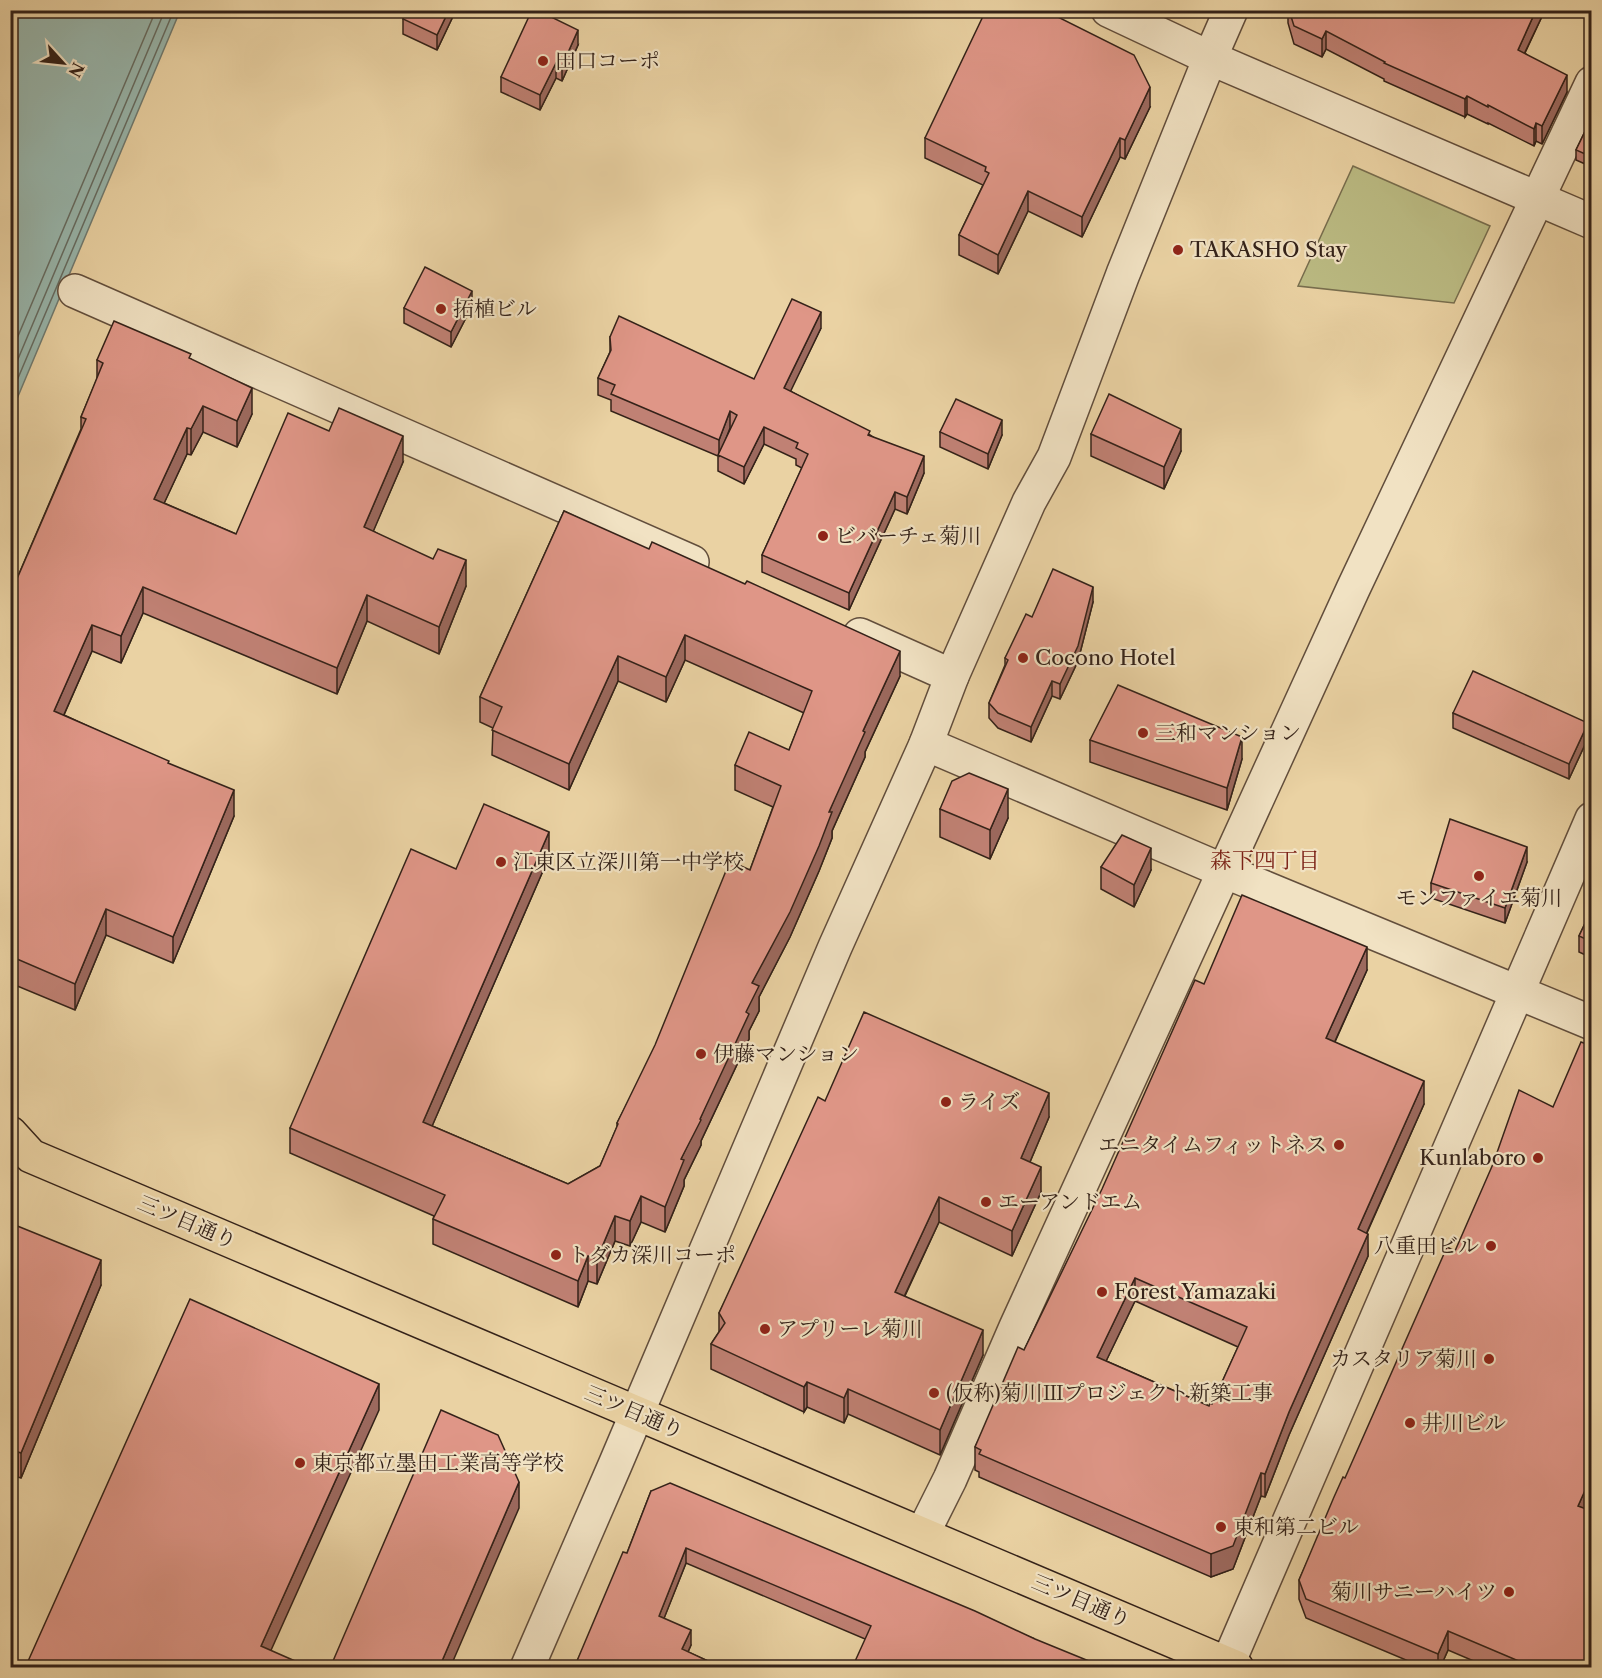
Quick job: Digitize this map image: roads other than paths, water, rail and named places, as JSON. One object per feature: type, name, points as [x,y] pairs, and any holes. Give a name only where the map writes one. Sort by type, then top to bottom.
[{"type":"main road","name":"三ツ目通り","points":[[17,1149],[1230,1666]]},
{"type":"street","points":[[1108,10],[1210,58],[1592,222]]},
{"type":"street","points":[[527,1668],[835,947],[926,744],[952,676],[1029,502],[1054,457],[1123,274],[1231,10]]},
{"type":"street","points":[[922,1533],[950,1479],[1016,1327],[1353,589],[1592,83]]},
{"type":"street","points":[[75,291],[720,574]]},
{"type":"street","points":[[837,625],[952,676]]},
{"type":"street","points":[[926,744],[1224,871],[1592,1023]]},
{"type":"street","points":[[1230,1666],[1592,819]]},
{"type":"water","points":[[11,11],[180,11],[11,413]]},
{"type":"place","name":"田口コーポ","points":[[543,61]]},
{"type":"place","name":"TAKASHO Stay","points":[[1178,250]]},
{"type":"place","name":"拓植ビル","points":[[441,309]]},
{"type":"place","name":"ビバーチェ菊川","points":[[823,536]]},
{"type":"place","name":"Cocono Hotel","points":[[1023,658]]},
{"type":"place","name":"三和マンション","points":[[1143,733]]},
{"type":"place","name":"江東区立深川第一中学校","points":[[501,862]]},
{"type":"place","name":"モンファイエ菊川","points":[[1479,876]]},
{"type":"place","name":"伊藤マンション","points":[[701,1054]]},
{"type":"place","name":"ライズ","points":[[946,1102]]},
{"type":"place","name":"エニタイムフィットネス","points":[[1339,1145]]},
{"type":"place","name":"Kunlaboro","points":[[1538,1158]]},
{"type":"place","name":"エーアンドエム","points":[[986,1202]]},
{"type":"place","name":"八重田ビル","points":[[1491,1246]]},
{"type":"place","name":"トダカ深川コーポ","points":[[556,1255]]},
{"type":"place","name":"Forest Yamazaki","points":[[1102,1292]]},
{"type":"place","name":"アプリーレ菊川","points":[[765,1329]]},
{"type":"place","name":"カスタリア菊川","points":[[1489,1359]]},
{"type":"place","name":"(仮称)菊川Ⅲプロジェクト新築工事","points":[[934,1393]]},
{"type":"place","name":"井川ビル","points":[[1410,1423]]},
{"type":"place","name":"東京都立墨田工業高等学校","points":[[300,1463]]},
{"type":"place","name":"東和第二ビル","points":[[1221,1527]]},
{"type":"place","name":"菊川サニーハイツ","points":[[1509,1592]]},
{"type":"district","name":"森下四丁目","points":[[1265,860]]}]
